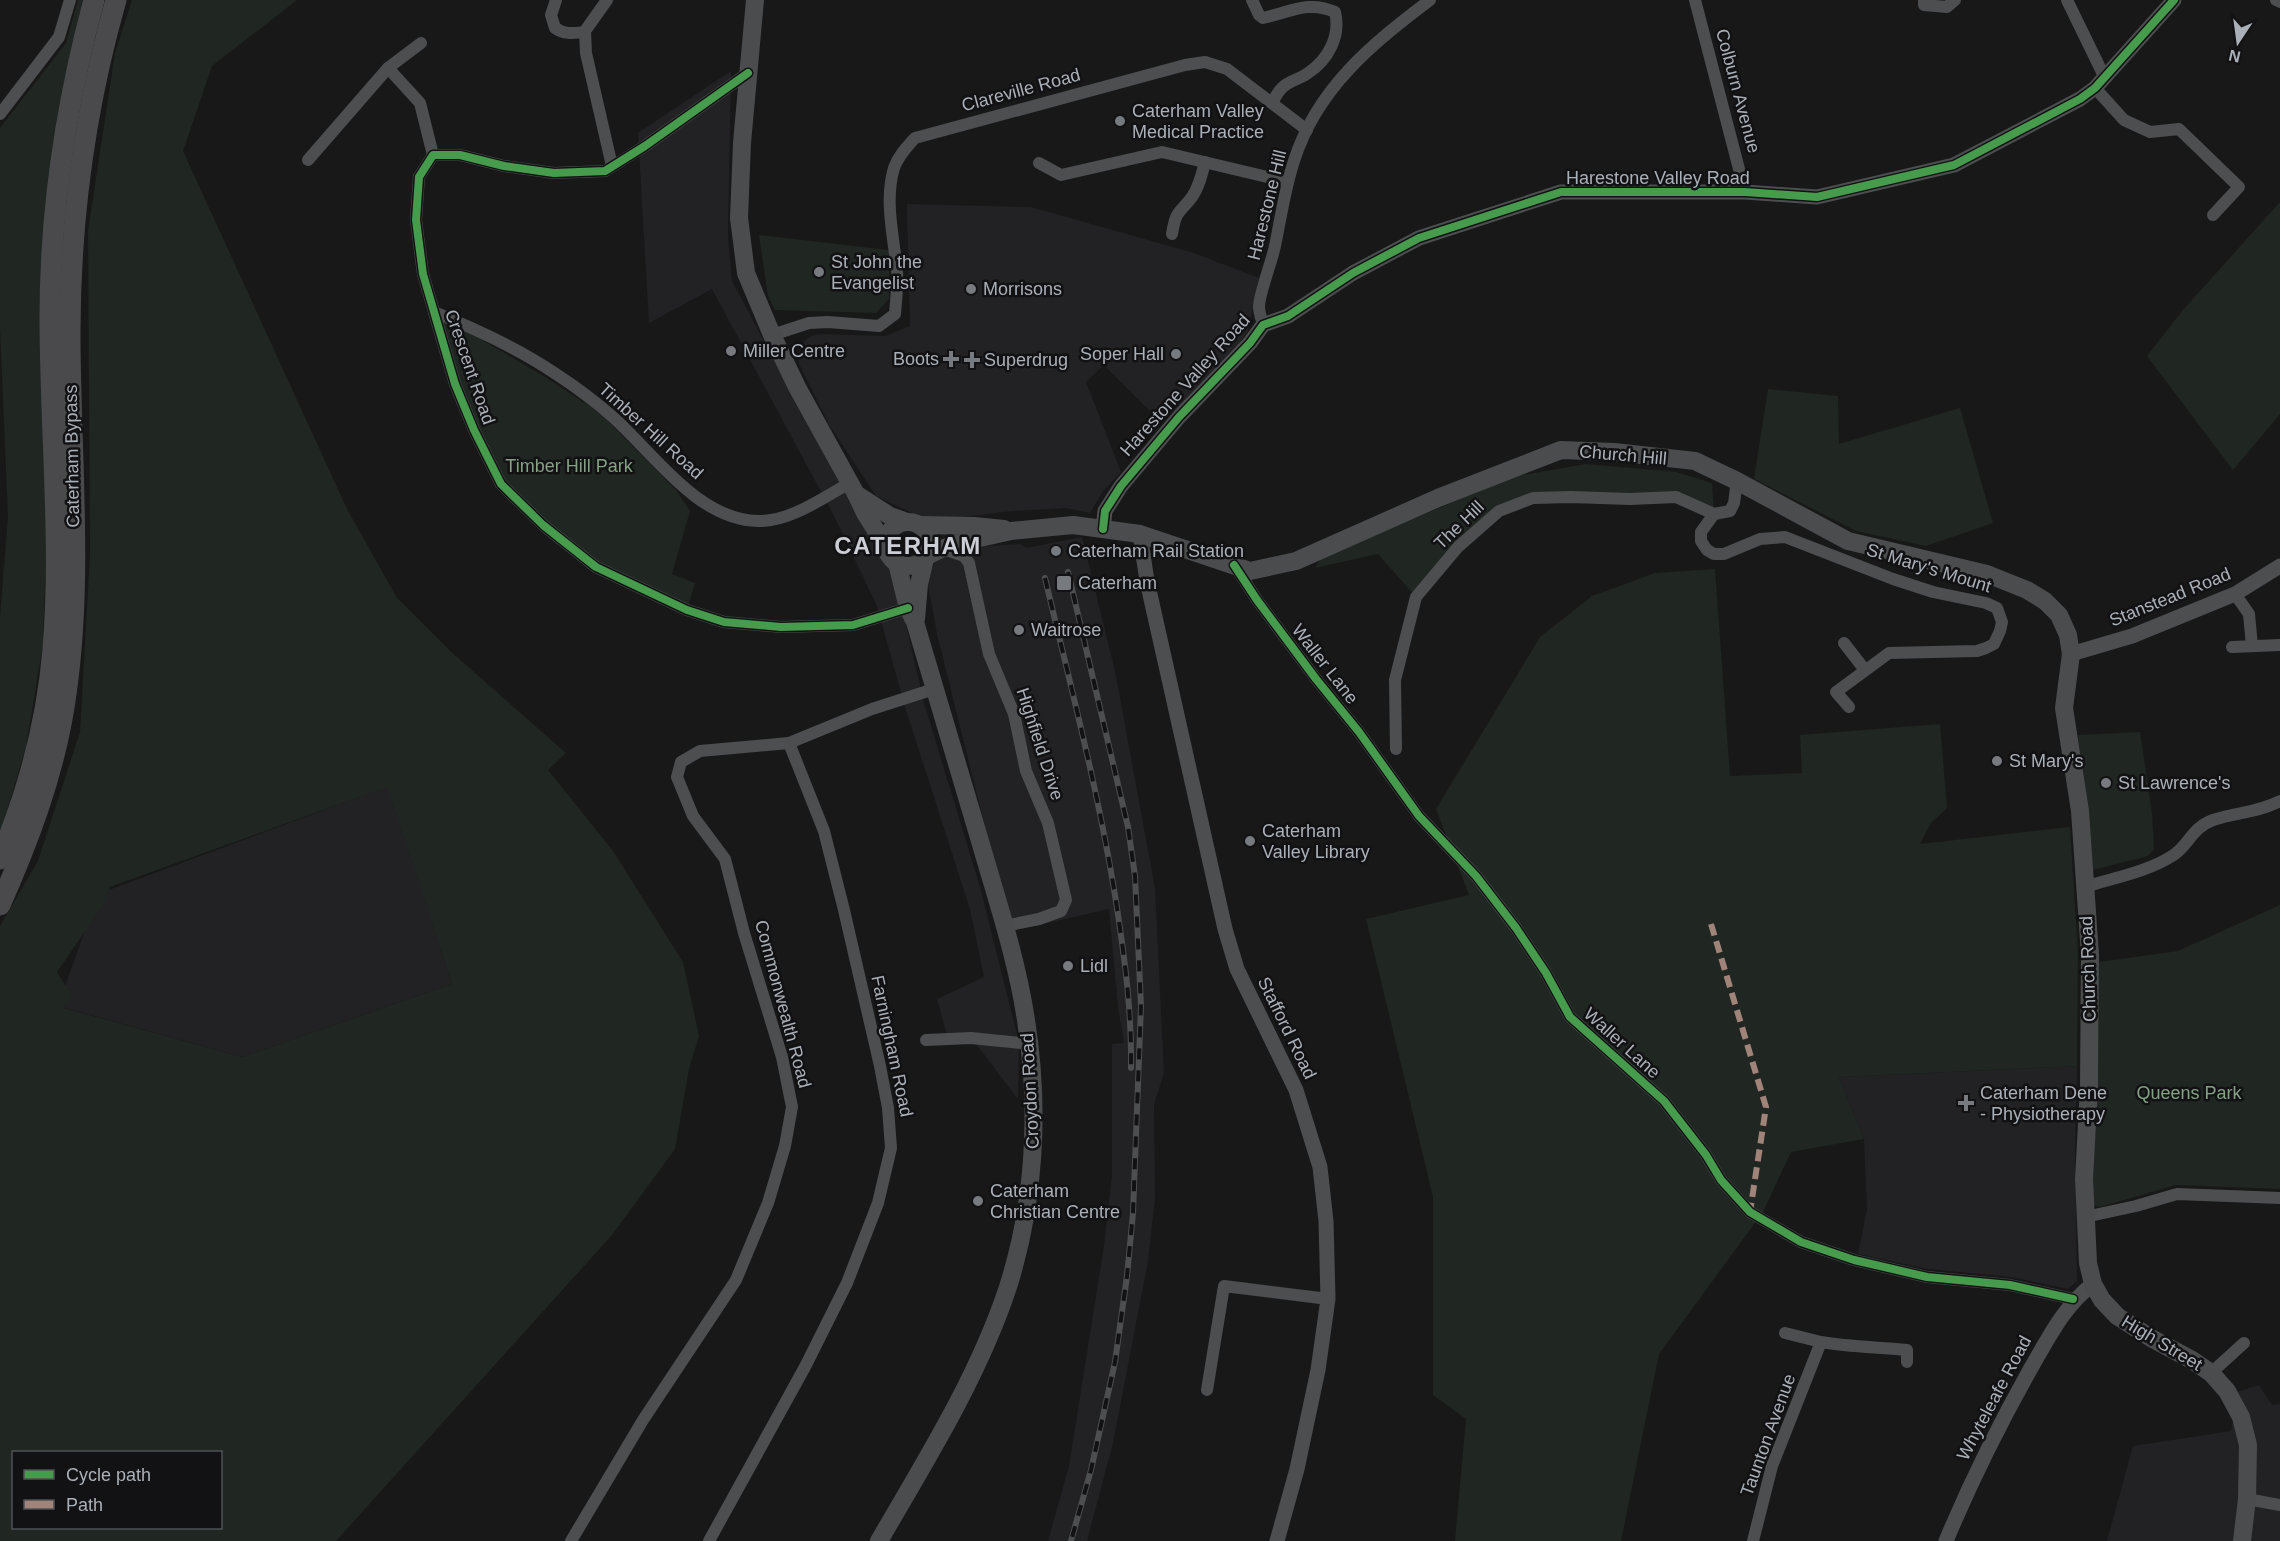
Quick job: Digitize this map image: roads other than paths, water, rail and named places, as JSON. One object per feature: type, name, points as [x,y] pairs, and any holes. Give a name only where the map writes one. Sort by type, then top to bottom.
[{"type":"highway","name":"Caterham Bypass","points":[[0,859],[15,822],[33,764],[53,650],[57,572],[50,316],[53,234],[63,139],[77,64],[94,0]]},
{"type":"highway","name":"Caterham Bypass","points":[[0,905],[30,834],[54,756],[64,708],[70,657],[74,554],[70,332],[73,232],[83,149],[108,27],[116,0]]},
{"type":"main road","name":"Croydon Road","points":[[755,0],[739,218],[746,273],[797,387],[865,513],[892,556],[912,615],[1005,926],[1020,988],[1030,1044],[1033,1160],[1022,1231],[1007,1288],[977,1364],[879,1541]]},
{"type":"main road","name":"Church Hill","points":[[1011,531],[1072,525],[1140,534],[1251,571],[1296,561],[1438,498],[1561,450],[1614,452],[1695,461],[1848,541],[1987,574],[2027,590],[2045,601],[2059,615],[2068,635],[2071,654]]},
{"type":"main road","points":[[853,489],[890,516],[925,530],[930,541],[931,554]]},
{"type":"main road","points":[[901,523],[993,527],[1011,531],[931,554],[915,565],[902,565],[892,556],[890,532],[901,523]]},
{"type":"main road","name":"Croydon Road","points":[[912,615],[919,584],[931,554]]},
{"type":"main road","name":"Church Road","points":[[2071,654],[2064,708],[2079,803],[2090,955],[2091,998],[2084,1179],[2088,1263],[2093,1284]]},
{"type":"main road","name":"High Street","points":[[2093,1284],[2102,1300],[2117,1316],[2192,1360],[2211,1373],[2227,1391],[2246,1431],[2247,1499],[2242,1541]]},
{"type":"street","points":[[0,114],[59,37],[69,0]]},
{"type":"street","points":[[556,0],[551,15],[555,28],[561,32],[585,32]]},
{"type":"street","points":[[606,0],[585,32],[586,52],[612,166]]},
{"type":"street","points":[[1252,0],[1259,15],[1263,18],[1307,4],[1324,5],[1335,12],[1337,20],[1333,46],[1322,62],[1307,74],[1283,87],[1272,103]]},
{"type":"street","name":"Harestone Hill","points":[[1263,325],[1259,307],[1294,159],[1307,130],[1341,77],[1379,38],[1430,0]]},
{"type":"street","name":"Colburn Avenue","points":[[1695,0],[1745,192]]},
{"type":"street","points":[[1924,0],[1924,5],[1947,8],[1955,0]]},
{"type":"street","points":[[2067,0],[2100,82],[2124,120],[2150,132],[2178,129],[2239,187],[2213,215]]},
{"type":"street","name":"Harestone Valley Road","points":[[1103,529],[1105,511],[1121,486],[1179,417],[1250,343],[1263,325],[1288,316],[1353,273],[1419,238],[1561,192],[1745,192],[1817,197],[1954,165],[2080,99],[2100,82],[2174,0]]},
{"type":"street","points":[[308,160],[388,68],[421,43]]},
{"type":"street","name":"Clareville Road","points":[[772,335],[808,323],[828,322],[879,326],[895,314],[897,274],[891,228],[890,192],[894,167],[903,151],[915,138],[1185,65],[1205,62],[1227,69],[1307,130]]},
{"type":"street","points":[[388,68],[420,103],[433,155],[460,155],[504,166],[555,173],[605,171],[645,146],[748,73]]},
{"type":"street","points":[[1039,164],[1061,175],[1162,152],[1288,182]]},
{"type":"street","name":"Crescent Road","points":[[433,155],[419,177],[416,220],[423,274],[455,384],[474,430],[501,484],[543,525],[596,567],[687,610],[724,622],[781,627],[853,625],[912,615]]},
{"type":"street","points":[[1172,234],[1175,215],[1192,196],[1200,182],[1205,162]]},
{"type":"street","name":"Timber Hill Road","points":[[434,312],[482,332],[556,373],[613,417],[663,469],[696,497],[734,517],[757,521],[776,520],[853,489]]},
{"type":"street","points":[[1714,514],[1731,511],[1737,481]]},
{"type":"street","name":"The Hill","points":[[1396,749],[1395,680],[1416,597],[1458,547],[1499,511],[1533,498],[1676,497],[1714,514]]},
{"type":"street","name":"St Mary's Mount","points":[[1714,514],[1701,532],[1701,541],[1707,550],[1714,554],[1724,554],[1760,539],[1785,537],[1913,585],[1986,603],[1997,608],[2002,622],[1994,644],[1977,651],[1889,653],[1836,692],[1849,707]]},
{"type":"street","name":"Stafford Road","points":[[1140,534],[1147,581],[1225,929],[1237,969],[1296,1090],[1320,1167],[1326,1221],[1328,1299],[1318,1370],[1297,1468],[1277,1541]]},
{"type":"street","name":"Highfield Drive","points":[[931,554],[957,553],[969,563],[989,654],[1014,714],[1026,771],[1048,824],[1066,900],[1061,910],[1039,919],[1005,926]]},
{"type":"street","name":"Waller Lane","points":[[1234,565],[1264,609],[1359,732],[1419,816],[1476,876],[1516,928],[1546,973],[1570,1017],[1664,1101],[1706,1155],[1721,1180],[1750,1212],[1801,1242],[1854,1260],[1927,1277],[2010,1285],[2073,1299]]},
{"type":"street","name":"Stanstead Road","points":[[2071,654],[2132,636],[2235,594],[2280,566]]},
{"type":"street","points":[[2235,594],[2249,614],[2252,646]]},
{"type":"street","points":[[1844,643],[1865,670]]},
{"type":"street","points":[[2232,647],[2280,645]]},
{"type":"street","name":"Commonwealth Road","points":[[572,1541],[643,1420],[736,1280],[768,1203],[785,1146],[792,1107],[784,1067],[725,859],[693,816],[678,777],[681,762],[700,751],[789,743],[872,709],[934,689]]},
{"type":"street","name":"Farningham Road","points":[[709,1541],[806,1365],[847,1283],[878,1203],[891,1148],[888,1108],[882,1076],[844,910],[824,831],[789,743]]},
{"type":"street","points":[[2085,887],[2158,864],[2175,855],[2194,831],[2212,820],[2263,810],[2280,801]]},
{"type":"street","points":[[926,1040],[971,1038],[1030,1044]]},
{"type":"street","points":[[2085,1217],[2177,1194],[2280,1198]]},
{"type":"street","name":"Whyteleafe Road","points":[[1946,1541],[1984,1455],[2046,1342],[2073,1299],[2093,1284]]},
{"type":"street","points":[[1207,1390],[1224,1286],[1328,1299]]},
{"type":"street","points":[[1785,1333],[1855,1347],[1907,1350],[1907,1362]]},
{"type":"street","name":"Taunton Avenue","points":[[1753,1541],[1772,1466],[1821,1342]]},
{"type":"street","name":"High Street","points":[[2211,1373],[2244,1343]]},
{"type":"street","points":[[2247,1499],[2280,1505]]},
{"type":"railway","points":[[1068,572],[1128,827],[1135,876],[1141,1006],[1133,1213],[1127,1276],[1115,1362],[1091,1470],[1071,1541]]},
{"type":"railway","points":[[1045,578],[1110,866],[1127,988],[1131,1068]]},
{"type":"place","name":"Caterham Valley Medical Practice","points":[[1120,121]]},
{"type":"place","name":"St John the Evangelist","points":[[819,272]]},
{"type":"place","name":"Morrisons","points":[[971,289]]},
{"type":"place","name":"Miller Centre","points":[[731,351]]},
{"type":"place","name":"Soper Hall","points":[[1176,354]]},
{"type":"place","name":"Boots","points":[[951,359]]},
{"type":"place","name":"Superdrug","points":[[972,360]]},
{"type":"place","name":"Caterham Rail Station","points":[[1056,551]]},
{"type":"place","name":"Caterham","points":[[1064,583]]},
{"type":"place","name":"Waitrose","points":[[1019,630]]},
{"type":"place","name":"St Mary's","points":[[1997,761]]},
{"type":"place","name":"St Lawrence's","points":[[2106,783]]},
{"type":"place","name":"Caterham Valley Library","points":[[1250,841]]},
{"type":"place","name":"Lidl","points":[[1068,966]]},
{"type":"place","name":"Caterham Dene - Physiotherapy","points":[[1966,1103]]},
{"type":"place","name":"Caterham Christian Centre","points":[[978,1201]]},
{"type":"district","name":"CATERHAM","points":[[908,545]]},
{"type":"park label","name":"Timber Hill Park","points":[[569,466]]},
{"type":"park label","name":"Queens Park","points":[[2189,1093]]}]
